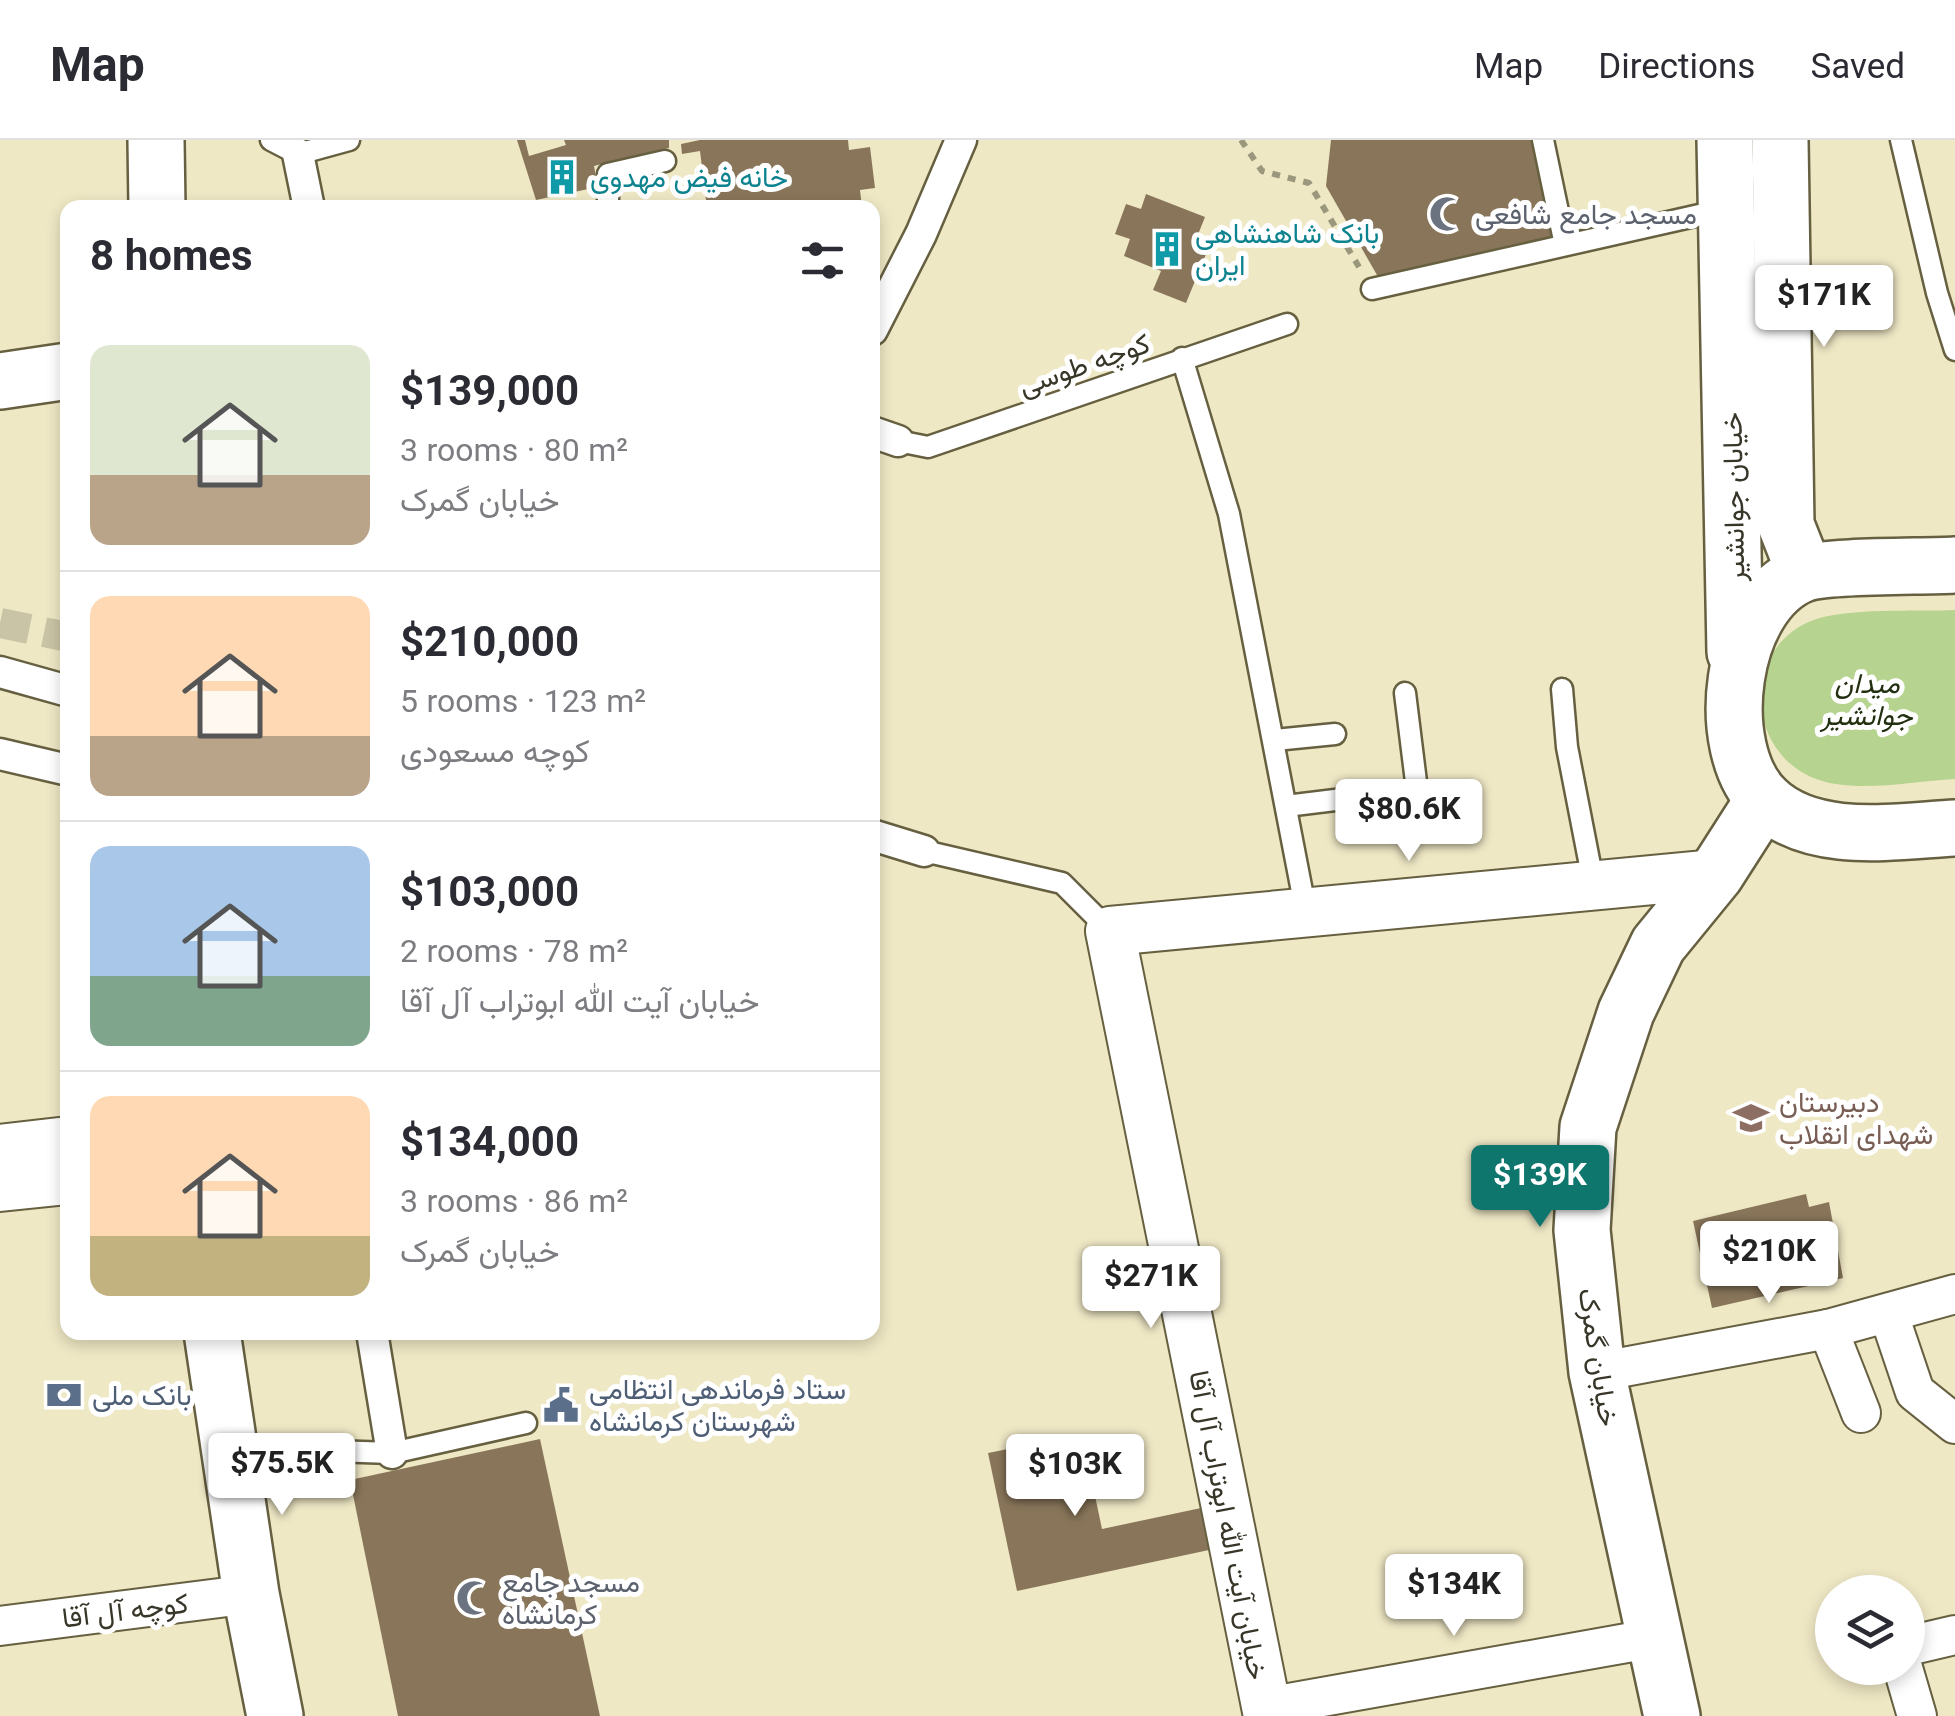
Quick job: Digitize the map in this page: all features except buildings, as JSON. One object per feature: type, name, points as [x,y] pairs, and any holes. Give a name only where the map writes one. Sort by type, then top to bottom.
[{"type":"main road","points":[[156,140],[157,200]]},
{"type":"main road","name":"خیابان جوانشیر","points":[[1725,140],[1736,674]]},
{"type":"main road","name":"خیابان جوانشیر","points":[[1780,140],[1786,525],[1806,573]]},
{"type":"main road","points":[[0,381],[60,371]]},
{"type":"main road","points":[[1955,565],[1806,573],[1772,592],[1750,621],[1736,674],[1736,722],[1745,763],[1764,799],[1808,825],[1870,832],[1955,828]]},
{"type":"main road","name":"خیابان گمرک","points":[[1672,1716],[1597,1372],[1582,1230],[1588,1127],[1626,1012],[1658,945],[1716,874],[1764,799]]},
{"type":"main road","points":[[213,1340],[251,1594],[275,1716]]},
{"type":"street","points":[[880,314],[921,234],[960,140]]},
{"type":"street","points":[[298,154],[308,200]]},
{"type":"street","points":[[0,672],[60,690]]},
{"type":"street","points":[[0,754],[60,768]]},
{"type":"street","points":[[880,838],[924,851]]},
{"type":"street","points":[[1110,930],[1716,874]]},
{"type":"street","name":"خیابان آیت الله ابوتراب آل آقا","points":[[1110,930],[1267,1711]]},
{"type":"street","points":[[0,1149],[60,1142]]},
{"type":"street","points":[[0,1187],[60,1181]]},
{"type":"street","points":[[1597,1372],[1828,1329],[1955,1294]]},
{"type":"street","points":[[1890,1315],[1915,1392],[1955,1424]]},
{"type":"street","points":[[1828,1329],[1861,1413]]},
{"type":"street","points":[[373,1340],[392,1453]]},
{"type":"street","name":"کوچه آل آقا","points":[[0,1626],[251,1594]]},
{"type":"street","points":[[1925,1642],[1955,1635]]},
{"type":"street","points":[[1267,1711],[1655,1638]]},
{"type":"street","points":[[1908,1685],[1917,1716]]},
{"type":"lane","points":[[271,140],[298,154],[349,140]]},
{"type":"lane","points":[[1543,140],[1565,246]]},
{"type":"lane","points":[[1901,140],[1936,293],[1955,350]]},
{"type":"lane","points":[[608,200],[608,174],[665,161]]},
{"type":"lane","points":[[1372,289],[1727,209]]},
{"type":"lane","name":"کوچه طوسی","points":[[885,436],[928,447],[1287,324]]},
{"type":"lane","points":[[1182,358],[1229,514],[1306,912]]},
{"type":"lane","points":[[1562,690],[1566,746],[1594,886]]},
{"type":"lane","points":[[1286,806],[1417,790],[1405,693]]},
{"type":"lane","points":[[1275,740],[1335,734]]},
{"type":"lane","points":[[924,851],[1062,884],[1110,930]]},
{"type":"lane","points":[[230,1463],[332,1452],[392,1453],[526,1423]]},
{"type":"path","points":[[1241,140],[1262,171],[1309,182],[1372,289]]},
{"type":"green space","name":"میدان جوانشیر","points":[[1955,610],[1955,779],[1882,786],[1827,782],[1790,763],[1774,744],[1764,722],[1764,675],[1773,653],[1789,635],[1811,621],[1843,614]]},
{"type":"tunnel","points":[[0,623],[60,635]]},
{"type":"place","name":"خانه فیض مهدوی","points":[[562,177]]},
{"type":"place","name":"مسجد جامع شافعی","points":[[1447,214]]},
{"type":"place","name":"بانک شاهنشاهی ایران","points":[[1167,249]]},
{"type":"place","name":"دبیرستان شهدای انقلاب","points":[[1751,1118]]},
{"type":"place","name":"بانک ملی","points":[[64,1395]]},
{"type":"place","name":"ستاد فرماندهی انتظامی شهرستان کرمانشاه","points":[[561,1405]]},
{"type":"place","name":"مسجد جامع کرمانشاه","points":[[474,1598]]}]
